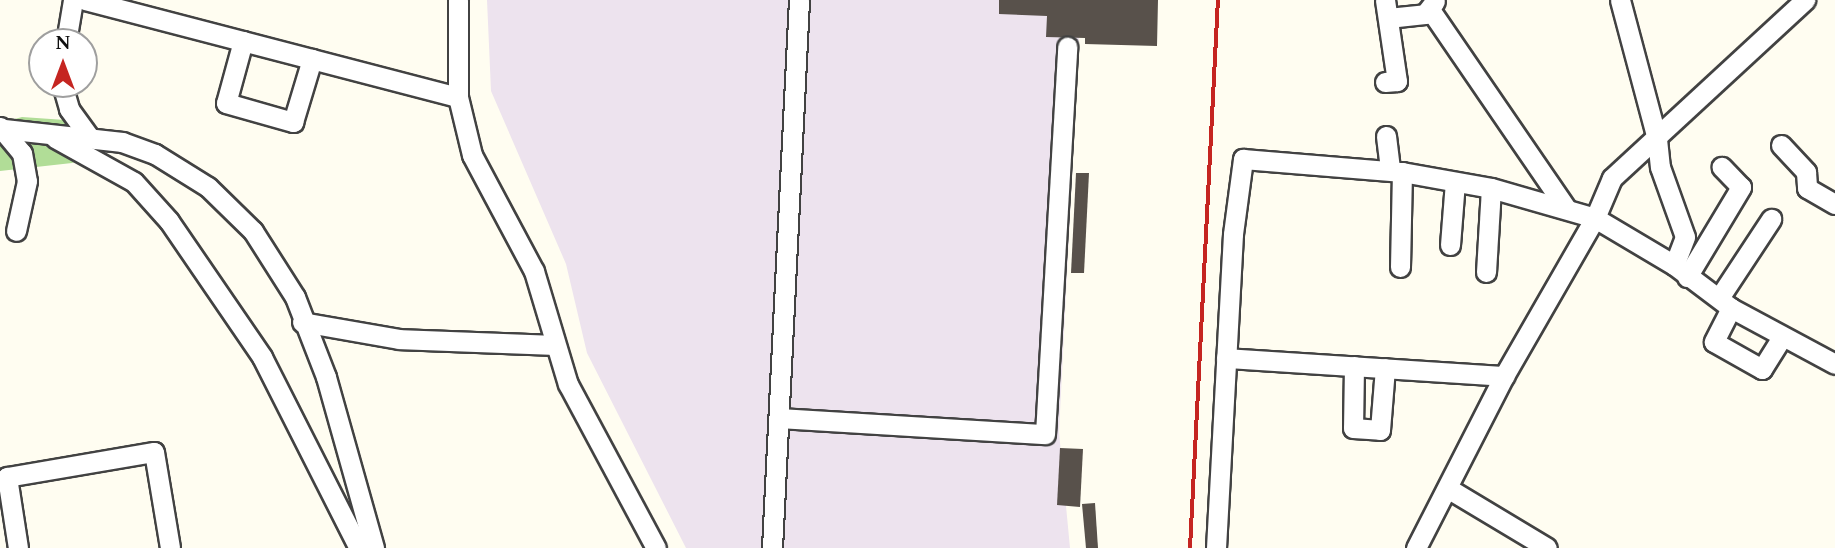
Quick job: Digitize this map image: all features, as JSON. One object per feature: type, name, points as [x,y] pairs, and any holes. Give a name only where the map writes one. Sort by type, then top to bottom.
[{"type":"street","points":[[68,28],[73,0]]},
{"type":"street","points":[[85,0],[457,97]]},
{"type":"street","points":[[458,0],[457,97],[472,155],[534,271],[553,345],[568,384],[656,548]]},
{"type":"street","points":[[772,548],[799,0]]},
{"type":"street","points":[[1620,0],[1657,139],[1660,167],[1685,237],[1681,271]]},
{"type":"street","points":[[1416,548],[1449,489],[1504,376],[1595,218],[1612,177],[1657,139],[1742,54],[1805,0]]},
{"type":"street","points":[[1385,82],[1397,81],[1386,9],[1433,6],[1566,208]]},
{"type":"street","points":[[243,41],[226,103],[293,122],[312,59]]},
{"type":"street","points":[[780,418],[1045,434],[1067,47]]},
{"type":"street","points":[[66,98],[69,109],[89,138]]},
{"type":"street","points":[[2,128],[122,142],[155,154],[208,187],[253,231],[295,297],[302,321],[326,377],[374,548]]},
{"type":"street","points":[[2,128],[22,153],[27,181],[16,231]]},
{"type":"street","points":[[45,132],[134,182],[169,221],[262,356],[359,548]]},
{"type":"street","points":[[1386,135],[1396,171],[1400,267]]},
{"type":"street","points":[[1781,145],[1805,172],[1807,188],[1835,204]]},
{"type":"street","points":[[1216,548],[1226,358],[1243,159],[1396,171],[1492,188],[1595,218],[1781,338],[1835,364]]},
{"type":"street","points":[[1681,271],[1741,187],[1722,167]]},
{"type":"street","points":[[1450,245],[1455,182]]},
{"type":"street","points":[[1486,272],[1492,188]]},
{"type":"street","points":[[1771,219],[1725,303],[1714,342],[1762,369],[1781,338]]},
{"type":"street","points":[[302,321],[380,335],[473,344],[553,345]]},
{"type":"street","points":[[1226,358],[1504,376]]},
{"type":"street","points":[[1354,366],[1353,428],[1380,430],[1385,368]]},
{"type":"street","points":[[18,548],[7,477],[154,452],[170,548]]},
{"type":"street","points":[[1449,489],[1546,548]]},
{"type":"shaded area","points":[[487,0],[1081,0],[1059,432],[1070,548],[686,548],[587,353],[566,264],[491,91]]},
{"type":"green space","points":[[22,117],[94,122],[100,153],[72,163],[0,171],[0,123]]},
{"type":"building","points":[[999,0],[1158,0],[1157,46],[1085,44],[1085,38],[1046,37],[1047,16],[999,14]]},
{"type":"building","points":[[1076,173],[1089,173],[1084,273],[1071,273]]},
{"type":"building","points":[[1060,448],[1083,449],[1080,507],[1057,505]]},
{"type":"building","points":[[1095,503],[1098,548],[1086,548],[1082,504]]},
{"type":"railway","points":[[1190,548],[1218,0]]}]
